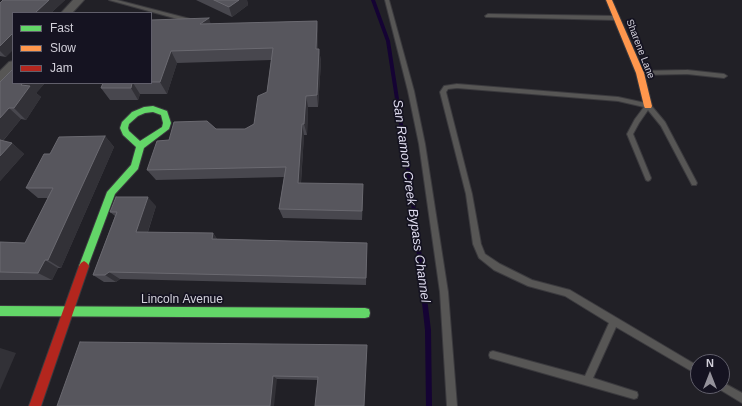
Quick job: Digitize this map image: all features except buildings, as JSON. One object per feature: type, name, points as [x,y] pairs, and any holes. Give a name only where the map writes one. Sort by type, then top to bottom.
[{"type":"street","points":[[67,12],[80,0]]},
{"type":"street","name":"Sharene Lane","points":[[609,0],[640,73],[648,106]]},
{"type":"street","points":[[0,78],[12,66]]},
{"type":"street","points":[[35,406],[67,312],[111,192],[135,167],[140,146],[165,129],[167,123],[164,113],[153,109],[144,110],[135,114],[126,122],[124,128],[126,133],[140,146]]},
{"type":"street","name":"Lincoln Avenue","points":[[0,311],[365,313]]},
{"type":"lane","points":[[112,0],[199,22]]},
{"type":"lane","points":[[387,0],[411,91],[426,168],[444,292],[452,406]]},
{"type":"lane","points":[[488,16],[616,18]]},
{"type":"lane","points":[[640,73],[688,72],[724,76]]},
{"type":"lane","points":[[690,366],[567,293],[531,283],[497,267],[482,256],[477,244],[469,194],[442,92],[446,87],[458,86],[618,100],[648,106],[663,124],[694,183]]},
{"type":"lane","points":[[648,106],[630,134],[648,178]]},
{"type":"lane","points":[[587,381],[614,321]]},
{"type":"lane","points":[[493,355],[634,395]]},
{"type":"lane","points":[[730,391],[742,398]]},
{"type":"waterway","name":"San Ramon Creek Bypass Channel","points":[[373,0],[388,41],[413,202],[428,330],[429,406]]},
{"type":"traffic: fast","points":[[84,266],[111,192],[135,167],[140,146],[165,129],[167,123],[164,113],[153,109],[144,110],[135,114],[126,122],[124,128],[126,133],[140,146]]},
{"type":"traffic: fast","points":[[0,311],[365,313]]},
{"type":"traffic: slow","points":[[609,0],[640,73],[648,106]]},
{"type":"traffic: jam","points":[[35,406],[84,266]]}]
